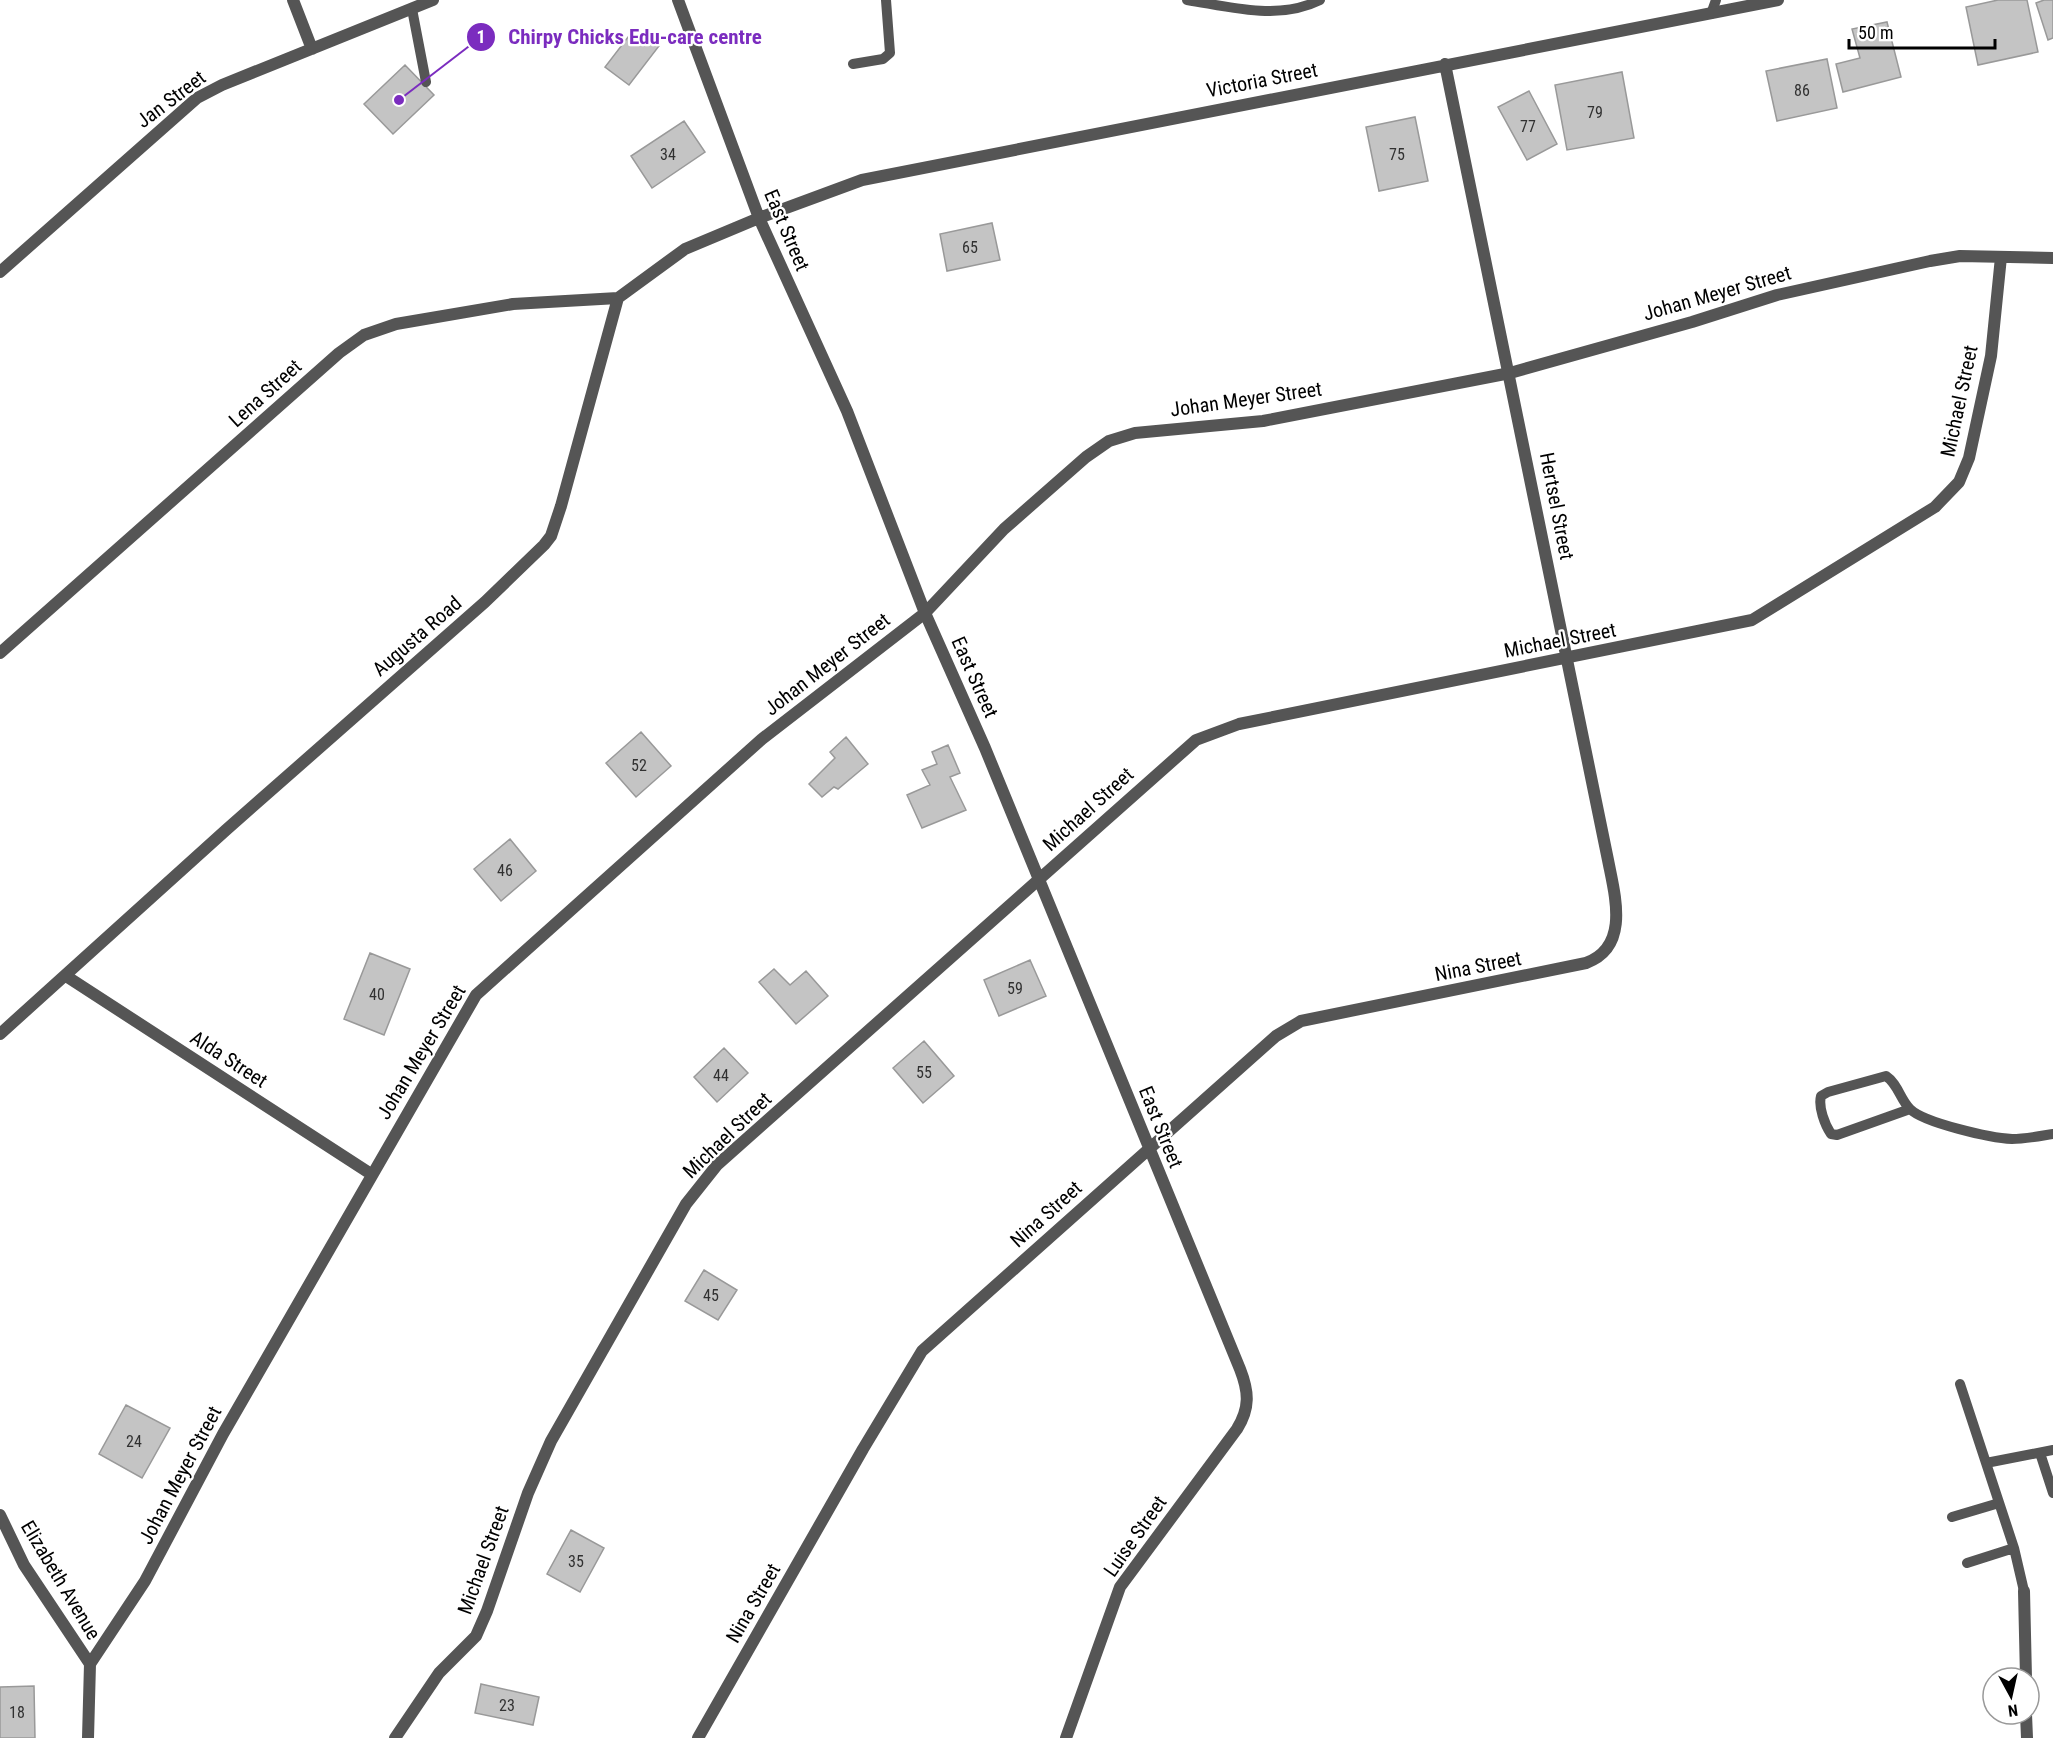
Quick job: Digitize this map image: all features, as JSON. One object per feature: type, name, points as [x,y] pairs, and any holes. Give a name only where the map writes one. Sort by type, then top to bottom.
[{"type":"street","points":[[293,0],[312,49]]},
{"type":"street","name":"Jan Street","points":[[0,272],[198,98],[222,85],[433,0]]},
{"type":"street","name":"East Street","points":[[678,0],[759,218],[847,411],[925,613],[985,748],[1240,1369]]},
{"type":"street","name":"Victoria Street","points":[[759,218],[862,180],[1778,0]]},
{"type":"street","name":"Hertsel Street","points":[[1445,64],[1510,373],[1617,908],[1615,932],[1604,954]]},
{"type":"street","points":[[618,298],[685,249],[759,218]]},
{"type":"street","name":"Michael Street","points":[[395,1738],[439,1673],[476,1636],[528,1493],[551,1441],[691,1196],[717,1165],[1189,744],[1212,732],[1250,722],[1758,618],[1944,500],[1959,482],[1973,440],[1990,356],[2001,257]]},
{"type":"street","name":"Johan Meyer Street","points":[[90,1664],[145,1581],[223,1434],[476,995],[762,739],[925,613],[1004,529],[1086,457],[1117,437],[1135,433],[1263,421],[1510,373],[1816,285],[1936,259],[2053,258]]},
{"type":"street","name":"Lena Street","points":[[0,653],[339,353],[364,335],[396,324],[513,304],[618,298]]},
{"type":"street","name":"Augusta Road","points":[[0,1034],[225,830],[485,602],[544,545],[551,536],[561,506],[618,298]]},
{"type":"street","name":"Nina Street","points":[[698,1738],[863,1449],[922,1351],[1276,1036],[1301,1021],[1586,963],[1604,954]]},
{"type":"street","name":"Alda Street","points":[[66,976],[371,1174]]},
{"type":"street","name":"Luise Street","points":[[1065,1738],[1120,1587],[1244,1418],[1247,1393],[1240,1369]]},
{"type":"street","name":"Elizabeth Avenue","points":[[0,1515],[24,1565],[90,1664]]},
{"type":"street","points":[[2024,1591],[2026,1666]]},
{"type":"street","points":[[88,1738],[90,1664]]},
{"type":"lane","points":[[854,64],[883,59],[890,54],[886,0]]},
{"type":"lane","points":[[1187,0],[1240,9],[1320,0]]},
{"type":"lane","points":[[1711,14],[1716,0]]},
{"type":"lane","points":[[412,9],[426,82]]},
{"type":"lane","points":[[1910,1110],[1837,1135],[1831,1134],[1827,1128],[1820,1101],[1821,1096],[1828,1092],[1886,1076],[1892,1080],[1910,1110],[1927,1118],[1980,1134],[2013,1139],[2053,1134]]},
{"type":"lane","points":[[1960,1384],[2014,1548],[2024,1591]]},
{"type":"lane","points":[[1986,1463],[2053,1450]]},
{"type":"lane","points":[[2040,1453],[2053,1493]]},
{"type":"lane","points":[[1952,1517],[1999,1503]]},
{"type":"lane","points":[[1967,1563],[2014,1548]]},
{"type":"building","points":[[1998,0],[2027,0],[2038,52],[1978,65],[1966,7]]},
{"type":"building","points":[[2053,0],[2053,38],[2048,40],[2036,3]]},
{"type":"building","points":[[1887,22],[1901,77],[1843,92],[1836,64],[1860,58],[1852,29]]},
{"type":"building","points":[[635,28],[659,46],[629,85],[605,67]]},
{"type":"building","points":[[1827,59],[1837,108],[1777,121],[1766,71]]},
{"type":"building","points":[[405,65],[434,95],[393,134],[364,104]]},
{"type":"building","points":[[1622,72],[1634,138],[1567,150],[1555,85]]},
{"type":"building","points":[[1529,91],[1557,144],[1527,160],[1498,107]]},
{"type":"building","points":[[1415,117],[1428,181],[1379,191],[1366,127]]},
{"type":"building","points":[[684,121],[705,152],[652,188],[631,156]]},
{"type":"building","points":[[992,223],[1000,260],[947,271],[940,234]]},
{"type":"building","points":[[641,732],[671,766],[636,797],[606,763]]},
{"type":"building","points":[[846,737],[868,764],[838,789],[834,787],[822,797],[809,784],[835,758],[830,752]]},
{"type":"building","points":[[948,745],[960,773],[950,777],[966,810],[922,828],[907,795],[930,785],[922,770],[937,764],[932,752]]},
{"type":"building","points":[[510,839],[536,871],[501,901],[474,869]]},
{"type":"building","points":[[370,953],[410,969],[384,1035],[344,1019]]},
{"type":"building","points":[[1030,960],[1046,996],[999,1016],[984,980]]},
{"type":"building","points":[[774,969],[790,985],[806,971],[828,996],[796,1024],[759,982]]},
{"type":"building","points":[[924,1041],[954,1076],[923,1103],[893,1068]]},
{"type":"building","points":[[724,1048],[748,1073],[717,1102],[694,1077]]},
{"type":"building","points":[[704,1270],[737,1290],[718,1320],[685,1301]]},
{"type":"building","points":[[126,1405],[170,1428],[142,1478],[99,1454]]},
{"type":"building","points":[[571,1530],[604,1548],[580,1592],[547,1574]]},
{"type":"building","points":[[481,1684],[539,1697],[533,1725],[475,1713]]},
{"type":"building","points":[[34,1686],[35,1738],[0,1738],[0,1687]]},
{"type":"place","name":"Chirpy Chicks Edu-care centre","points":[[399,100]]}]
